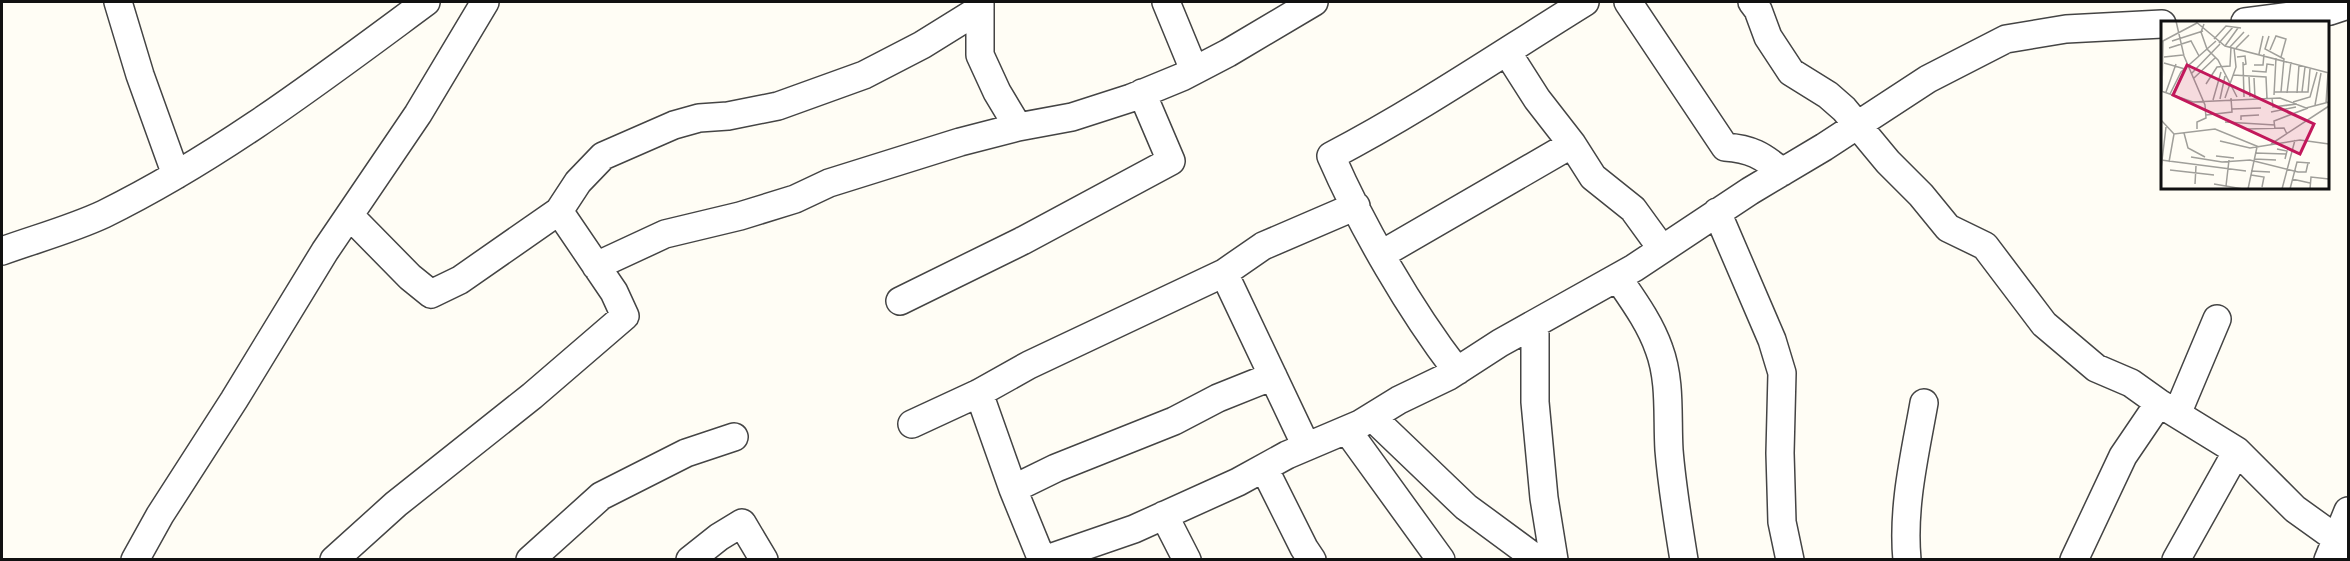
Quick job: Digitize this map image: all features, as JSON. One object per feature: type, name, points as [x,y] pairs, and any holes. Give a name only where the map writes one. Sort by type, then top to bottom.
[{"type":"street","points":[[118,2],[140,75],[176,175]]},
{"type":"street","points":[[2,251],[102,215],[176,175],[316,82],[426,2]]},
{"type":"street","points":[[135,560],[160,515],[234,400],[324,251],[418,114],[485,2]]},
{"type":"street","points":[[1166,2],[1194,70]]},
{"type":"street","points":[[597,266],[666,234],[740,216],[795,199],[829,183],[1018,127],[1072,117],[1142,93],[1194,70],[1314,2]]},
{"type":"street","points":[[1457,371],[1434,342],[1382,254],[1331,156],[1390,124],[1585,2]]},
{"type":"street","points":[[1628,2],[1725,147],[1745,148],[1766,158],[1782,172]]},
{"type":"street","points":[[1752,2],[1758,10],[1768,37],[1791,72],[1828,95],[1857,124],[1948,228],[1984,246],[2044,324],[2096,368],[2131,383],[2168,409],[2237,451],[2337,548],[2349,511]]},
{"type":"street","points":[[350,216],[431,294],[460,280],[559,211],[578,182],[603,156],[674,125],[699,118],[728,116],[778,106],[864,75],[922,45],[980,5]]},
{"type":"street","points":[[980,5],[980,55],[996,93],[1018,127]]},
{"type":"street","points":[[2253,21],[2330,11],[2349,5]]},
{"type":"street","points":[[979,393],[1013,489],[1043,560],[1092,551],[1306,447],[1347,430],[1457,371],[1500,343],[1618,278],[1717,212],[1928,79],[2006,39],[2066,29],[2161,24]]},
{"type":"street","points":[[1508,52],[1537,99],[1572,144],[1593,177],[1633,209],[1662,249]]},
{"type":"street","points":[[900,301],[1022,242],[1171,161],[1142,93]]},
{"type":"street","points":[[1382,254],[1572,144]]},
{"type":"street","points":[[912,424],[979,393],[1029,365],[1224,273],[1263,246],[1356,206]]},
{"type":"street","points":[[334,560],[396,504],[532,396],[625,316],[614,291],[559,211]]},
{"type":"street","points":[[1717,212],[1768,331],[1782,373],[1780,453],[1782,522],[1790,560]]},
{"type":"street","points":[[1224,273],[1306,447]]},
{"type":"street","points":[[1618,278],[1643,315],[1660,350],[1666,388],[1669,449],[1676,511],[1684,560]]},
{"type":"street","points":[[2074,560],[2123,456],[2168,409],[2217,319]]},
{"type":"street","points":[[1535,324],[1535,402],[1544,498],[1554,560]]},
{"type":"street","points":[[1013,489],[1056,468],[1174,421],[1218,398],[1273,376]]},
{"type":"street","points":[[1907,560],[1904,530],[1913,461],[1924,403]]},
{"type":"street","points":[[1372,417],[1466,507],[1538,560]]},
{"type":"street","points":[[1347,430],[1442,560]]},
{"type":"street","points":[[530,560],[601,496],[686,453],[734,438]]},
{"type":"street","points":[[2176,560],[2237,451]]},
{"type":"street","points":[[1264,468],[1312,560]]},
{"type":"street","points":[[1164,515],[1187,560]]},
{"type":"street","points":[[690,560],[719,537],[742,523],[764,560]]}]
